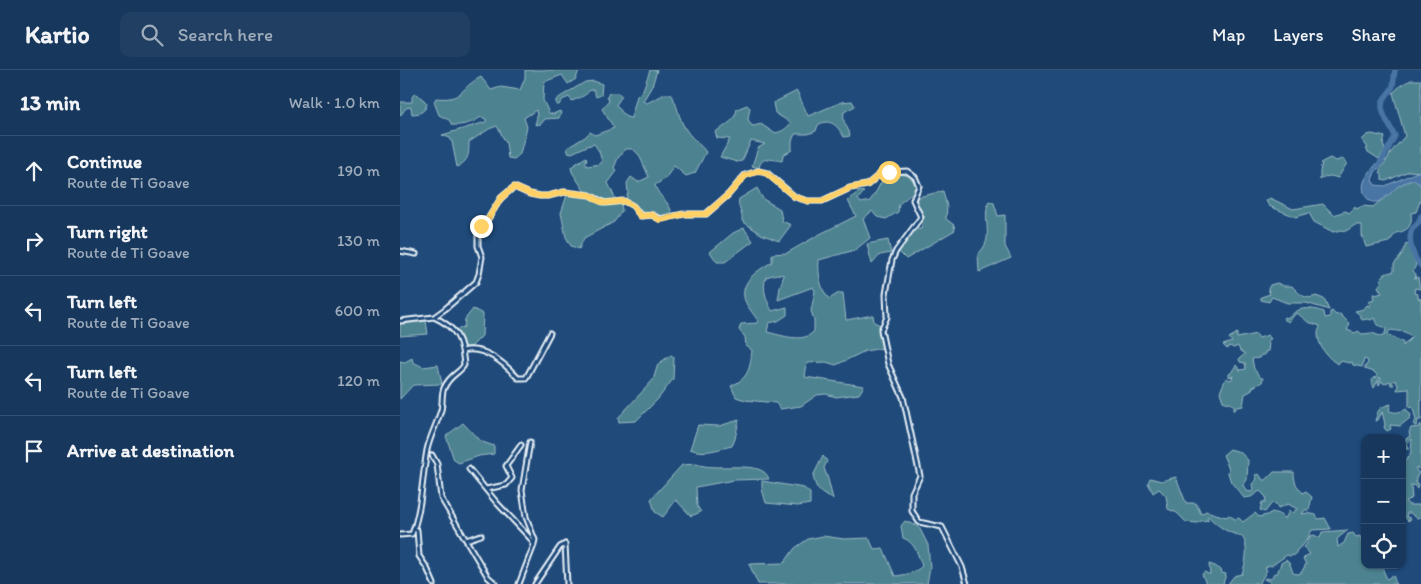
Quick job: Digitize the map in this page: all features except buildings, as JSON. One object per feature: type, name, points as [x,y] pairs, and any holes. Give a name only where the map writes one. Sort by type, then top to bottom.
[{"type":"street","points":[[400,322],[434,317],[476,282],[482,257],[478,246],[478,233],[484,221],[488,219],[501,198],[514,187],[540,196],[564,192],[590,195],[605,203],[624,201],[633,206],[640,216],[652,215],[660,220],[684,214],[706,214],[728,195],[745,176],[758,171],[766,173],[795,197],[808,201],[822,201],[850,188],[867,185],[880,174],[907,171],[915,177],[919,186],[913,200],[921,217],[896,251],[892,260],[886,294],[887,317],[881,330],[888,364],[903,397],[920,476],[912,493],[912,511],[919,522],[942,527],[962,566],[967,584]]},
{"type":"street","points":[[400,251],[416,254]]},
{"type":"street","points":[[400,535],[412,534],[419,512],[420,490],[428,449],[442,408],[442,396],[445,386],[453,374],[463,368],[464,365],[463,351],[456,333],[448,324],[434,317]]},
{"type":"street","points":[[463,351],[469,349],[492,356],[518,378],[522,379],[526,378],[550,333]]},
{"type":"street","points":[[519,584],[535,540],[526,517],[522,490],[530,442]]},
{"type":"street","points":[[486,489],[506,485],[512,478],[506,466],[521,445]]},
{"type":"street","points":[[432,455],[437,464],[441,498],[488,577],[496,584]]},
{"type":"street","points":[[469,469],[497,503],[530,538],[534,545]]},
{"type":"street","points":[[414,528],[417,530],[419,556],[434,584]]},
{"type":"street","points":[[466,540],[481,535]]},
{"type":"street","points":[[535,584],[560,547],[565,544],[567,584]]},
{"type":"green space","points":[[525,70],[579,70],[576,79],[568,84],[562,75],[544,82],[543,100],[549,113],[553,114],[560,111],[559,118],[545,119],[541,124],[535,125],[536,110],[524,118],[527,127],[520,154],[514,159],[508,158],[506,143],[497,126],[489,129],[469,142],[468,157],[457,167],[452,142],[450,138],[442,135],[486,122],[486,119],[481,117],[467,124],[452,125],[449,120],[439,115],[434,102],[436,98],[452,98],[457,96],[481,77],[491,90],[501,87],[520,90],[525,78]]},
{"type":"green space","points":[[650,70],[657,70],[652,86],[643,101],[647,103],[665,94],[671,94],[685,128],[706,152],[695,173],[686,176],[674,166],[665,179],[655,185],[669,205],[672,214],[661,218],[654,212],[642,213],[632,202],[626,199],[628,193],[627,183],[631,177],[638,182],[649,177],[639,155],[633,149],[626,149],[618,158],[614,168],[617,171],[608,183],[616,200],[605,200],[585,192],[572,172],[571,167],[586,157],[585,163],[587,166],[602,162],[599,151],[594,144],[572,153],[568,152],[567,148],[590,132],[595,135],[614,128],[602,109],[609,101],[607,97],[609,93],[618,93],[622,96],[616,105],[626,117],[631,118],[637,96],[643,90]]},
{"type":"green space","points":[[1411,80],[1421,80],[1421,172],[1409,171],[1386,181],[1382,180],[1380,169],[1405,136],[1393,93],[1401,85]]},
{"type":"green space","points":[[594,81],[602,84],[601,95],[596,97],[594,90],[590,90],[580,98],[572,101],[569,97],[562,100],[559,105],[556,105],[556,100],[560,97],[585,82]]},
{"type":"green space","points":[[797,91],[808,116],[842,102],[852,101],[855,106],[844,112],[844,123],[850,136],[844,137],[834,124],[827,122],[818,125],[816,131],[808,134],[795,134],[792,141],[792,150],[783,155],[782,161],[768,159],[762,161],[759,168],[752,166],[758,148],[765,144],[751,141],[742,161],[737,162],[720,157],[730,139],[717,138],[715,132],[732,120],[737,109],[747,105],[750,108],[748,119],[751,125],[761,124],[774,133],[779,132],[786,129],[791,123],[775,113],[773,103]]},
{"type":"green space","points":[[415,93],[427,104],[425,109],[419,113],[412,114],[411,107],[406,108],[400,116],[400,102],[412,102],[412,97]]},
{"type":"green space","points":[[1372,134],[1385,137],[1383,144],[1385,150],[1379,159],[1368,152],[1366,149],[1368,148],[1362,140],[1367,135]]},
{"type":"green space","points":[[1330,158],[1336,161],[1342,159],[1347,163],[1338,178],[1331,176],[1320,180],[1322,162]]},
{"type":"green space","points":[[899,174],[910,176],[918,186],[899,204],[898,212],[886,219],[877,217],[872,211],[863,219],[870,238],[855,250],[819,260],[819,276],[826,295],[829,299],[839,293],[843,293],[846,320],[873,315],[874,322],[880,325],[879,332],[883,348],[865,351],[836,365],[826,362],[807,363],[805,377],[864,386],[859,394],[836,397],[826,394],[817,395],[801,406],[780,409],[776,403],[745,400],[736,397],[731,386],[742,380],[748,372],[752,350],[746,346],[745,337],[739,330],[741,324],[757,323],[758,321],[744,297],[745,285],[748,280],[772,262],[772,254],[787,253],[856,216],[848,201],[859,191],[864,192],[858,199],[861,203],[870,201],[885,175]],"holes":[[[777,274],[784,275],[778,300],[813,287],[815,291],[811,311],[814,320],[814,331],[810,335],[798,338],[767,332],[769,323],[778,321],[787,315],[787,307],[772,311],[765,294],[766,277]]]},
{"type":"green space","points":[[1414,179],[1421,185],[1421,199],[1416,212],[1411,213],[1410,225],[1403,231],[1396,233],[1389,242],[1366,247],[1362,235],[1362,225],[1355,225],[1346,231],[1333,232],[1314,222],[1309,213],[1296,217],[1269,206],[1266,201],[1270,198],[1293,209],[1323,204],[1334,215],[1345,211],[1350,213],[1355,207],[1356,209],[1363,206],[1373,207],[1399,185]]},
{"type":"green space","points":[[757,188],[763,199],[780,209],[782,221],[791,225],[779,241],[761,234],[742,221],[739,199]]},
{"type":"green space","points":[[943,191],[947,207],[946,219],[954,225],[955,230],[906,259],[897,250],[914,229],[921,229],[922,225],[922,217],[914,198]]},
{"type":"green space","points":[[567,195],[586,196],[604,205],[621,203],[622,211],[614,222],[584,238],[579,249],[571,246],[566,237],[561,213]]},
{"type":"green space","points":[[989,201],[994,203],[998,216],[1005,215],[1005,246],[1011,258],[979,272],[978,254],[986,242],[986,215]]},
{"type":"green space","points":[[744,228],[753,241],[725,262],[717,262],[710,252],[733,233]]},
{"type":"green space","points":[[888,240],[891,253],[880,255],[872,264],[867,244]]},
{"type":"green space","points":[[1406,244],[1409,245],[1416,265],[1413,271],[1416,274],[1415,279],[1418,277],[1420,289],[1415,288],[1414,293],[1418,294],[1418,298],[1421,299],[1421,420],[1418,420],[1415,426],[1413,424],[1416,420],[1413,408],[1409,407],[1409,389],[1397,390],[1398,385],[1395,380],[1392,382],[1394,385],[1391,385],[1390,381],[1384,384],[1382,381],[1379,385],[1380,377],[1374,388],[1372,380],[1377,375],[1365,369],[1368,363],[1367,360],[1364,359],[1362,367],[1353,365],[1352,362],[1340,361],[1338,364],[1327,356],[1319,342],[1318,332],[1320,326],[1308,322],[1297,313],[1289,322],[1283,319],[1284,317],[1289,318],[1301,309],[1315,309],[1324,312],[1325,318],[1330,317],[1330,312],[1332,311],[1336,315],[1340,314],[1350,324],[1347,330],[1355,333],[1358,331],[1362,334],[1372,333],[1380,336],[1385,334],[1386,328],[1377,325],[1374,318],[1362,320],[1355,311],[1364,309],[1367,305],[1370,306],[1368,302],[1374,300],[1374,293],[1375,295],[1382,293],[1378,287],[1382,281],[1381,278],[1385,274],[1394,271],[1394,264],[1401,256]],"holes":[[[1390,330],[1405,332],[1412,337],[1403,346],[1403,342],[1387,335]]]},
{"type":"green space","points":[[1277,283],[1284,286],[1292,286],[1305,297],[1316,296],[1324,299],[1329,310],[1306,303],[1287,303],[1272,297],[1269,302],[1261,300],[1261,297],[1270,294],[1268,289],[1270,285]]},
{"type":"green space","points":[[473,309],[483,314],[482,336],[471,347],[463,347],[455,330],[464,327],[465,319]]},
{"type":"green space","points":[[426,321],[428,334],[400,336],[400,324]]},
{"type":"green space","points":[[1237,333],[1237,338],[1256,334],[1259,338],[1268,335],[1271,339],[1268,340],[1268,351],[1265,352],[1265,355],[1252,359],[1254,369],[1263,378],[1262,382],[1245,394],[1243,406],[1237,407],[1234,411],[1234,405],[1223,401],[1220,392],[1226,378],[1232,379],[1233,376],[1229,377],[1229,374],[1236,365],[1240,370],[1246,369],[1245,363],[1240,362],[1239,359],[1245,354],[1240,351],[1238,346],[1234,348],[1229,346],[1227,349],[1223,345],[1232,342],[1229,338]]},
{"type":"green space","points":[[671,355],[674,357],[673,379],[658,399],[636,421],[619,422],[618,418],[653,380],[658,364]]},
{"type":"green space","points":[[412,358],[413,362],[423,367],[438,365],[442,384],[413,385],[400,399],[400,361],[405,362]]},
{"type":"green space","points":[[1391,404],[1389,410],[1398,412],[1406,409],[1411,415],[1400,426],[1390,425],[1391,429],[1387,431],[1384,428],[1382,412],[1378,420],[1375,421],[1380,409]]},
{"type":"green space","points":[[739,420],[732,446],[706,451],[690,449],[698,425],[719,426]]},
{"type":"green space","points":[[463,423],[480,441],[494,446],[494,454],[479,456],[459,463],[454,460],[446,436]]},
{"type":"green space","points":[[1421,424],[1421,470],[1416,467],[1419,473],[1416,478],[1417,489],[1414,485],[1411,486],[1412,498],[1406,501],[1406,460],[1410,455],[1412,439],[1407,443],[1409,449],[1406,449],[1406,439],[1410,436],[1411,428],[1419,427]]},
{"type":"green space","points":[[1230,449],[1240,452],[1248,460],[1247,480],[1243,485],[1246,491],[1252,492],[1252,484],[1257,479],[1255,475],[1259,474],[1263,480],[1266,480],[1274,472],[1294,472],[1295,481],[1299,488],[1303,493],[1305,491],[1312,497],[1309,510],[1305,510],[1302,514],[1316,515],[1318,519],[1325,518],[1331,529],[1312,530],[1305,543],[1297,550],[1295,555],[1287,555],[1265,568],[1267,570],[1259,584],[1255,582],[1253,584],[1228,584],[1234,576],[1242,574],[1246,560],[1246,545],[1242,536],[1224,529],[1208,516],[1209,520],[1197,523],[1186,522],[1177,513],[1168,509],[1166,496],[1159,489],[1153,493],[1148,483],[1150,478],[1161,481],[1176,477],[1186,503],[1196,503],[1201,514],[1206,511],[1226,517],[1229,515],[1235,519],[1239,518],[1243,522],[1255,513],[1259,517],[1272,512],[1279,514],[1285,519],[1289,511],[1292,513],[1297,509],[1288,504],[1278,508],[1276,504],[1272,503],[1265,512],[1260,510],[1262,502],[1265,502],[1266,497],[1260,491],[1251,497],[1244,498],[1231,482],[1228,473],[1229,469],[1223,455]]},
{"type":"green space","points":[[823,456],[827,461],[824,468],[833,499],[819,491],[813,476]]},
{"type":"green space","points":[[696,464],[713,467],[758,469],[765,473],[769,479],[734,480],[696,487],[697,506],[701,512],[691,516],[676,500],[663,517],[655,512],[651,499],[682,465]]},
{"type":"green space","points":[[762,481],[804,488],[810,493],[810,504],[798,506],[766,503]]},
{"type":"green space","points":[[1406,502],[1409,505],[1421,505],[1421,517],[1417,518],[1407,513],[1406,516]]},
{"type":"green space","points":[[905,521],[919,527],[928,545],[930,567],[927,584],[758,584],[749,564],[784,563],[795,548],[808,539],[823,536],[844,539],[869,538],[874,549],[883,548],[895,576],[906,574],[922,566],[913,546],[903,538],[901,526]]},
{"type":"green space","points":[[1348,530],[1337,539],[1338,547],[1344,543],[1348,534],[1353,533],[1356,537],[1360,536],[1361,569],[1383,569],[1387,579],[1393,575],[1396,584],[1270,584],[1270,582],[1264,579],[1271,579],[1274,573],[1277,574],[1281,563],[1286,560],[1290,564],[1293,573],[1301,573],[1306,564],[1303,559],[1310,554],[1304,547],[1310,536],[1314,535],[1320,538],[1322,532]]},
{"type":"green space","points":[[1209,564],[1226,574],[1223,584],[1206,584],[1202,574],[1205,572],[1210,574]]},
{"type":"water","points":[[1381,158],[1386,160],[1375,172],[1372,180],[1375,185],[1385,186],[1421,172],[1421,185],[1411,180],[1400,185],[1378,202],[1369,200],[1363,190],[1363,185],[1367,175]]},
{"type":"waterway","points":[[1380,164],[1395,136],[1385,119],[1382,107],[1383,101],[1392,89],[1395,70]]},
{"type":"waterway","points":[[1421,216],[1410,237],[1412,250],[1421,266]]},
{"type":"route","points":[[481,226],[488,219],[501,198],[514,187],[540,196],[564,192],[581,193],[590,195],[605,203],[624,201],[633,206],[640,216],[652,215],[660,220],[684,214],[706,214],[710,212],[745,176],[758,171],[766,173],[795,197],[808,201],[822,201],[850,188],[867,185],[876,176],[889,172]]}]
